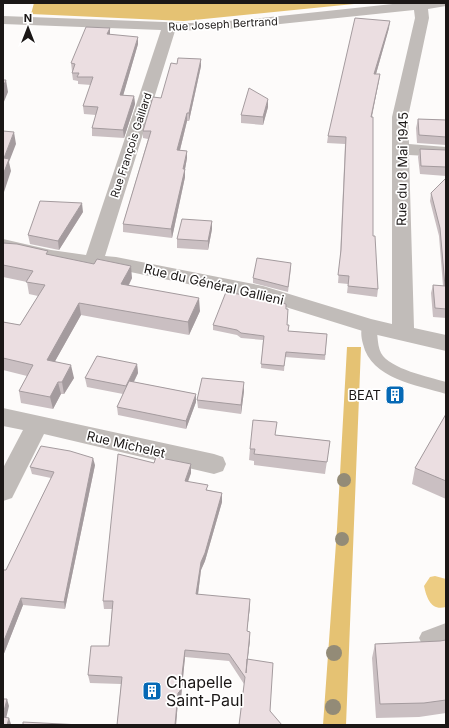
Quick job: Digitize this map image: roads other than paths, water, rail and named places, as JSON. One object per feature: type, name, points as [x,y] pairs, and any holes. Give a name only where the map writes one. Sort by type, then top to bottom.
[{"type":"street","name":"Rue Joseph Bertrand","points":[[4,22],[168,27],[230,26],[442,3]]},
{"type":"street","name":"Rue du 8 Mai 1945","points":[[404,334],[400,117],[422,18],[420,6]]},
{"type":"street","name":"Rue François Gaillard","points":[[93,263],[168,32],[168,27]]},
{"type":"street","points":[[400,150],[446,152]]},
{"type":"street","name":"Rue du Général Gallieni","points":[[3,245],[29,252],[93,263],[116,263],[259,292],[369,326],[446,343]]},
{"type":"street","name":"Rue Michelet","points":[[3,417],[214,464]]},
{"type":"street","points":[[3,491],[38,424]]},
{"type":"lane","points":[[369,326],[368,334],[374,353],[380,363],[394,370],[446,388]]},
{"type":"place","name":"BEAT","points":[[395,395]]},
{"type":"place","name":"Chapelle Saint-Paul","points":[[152,691]]}]
